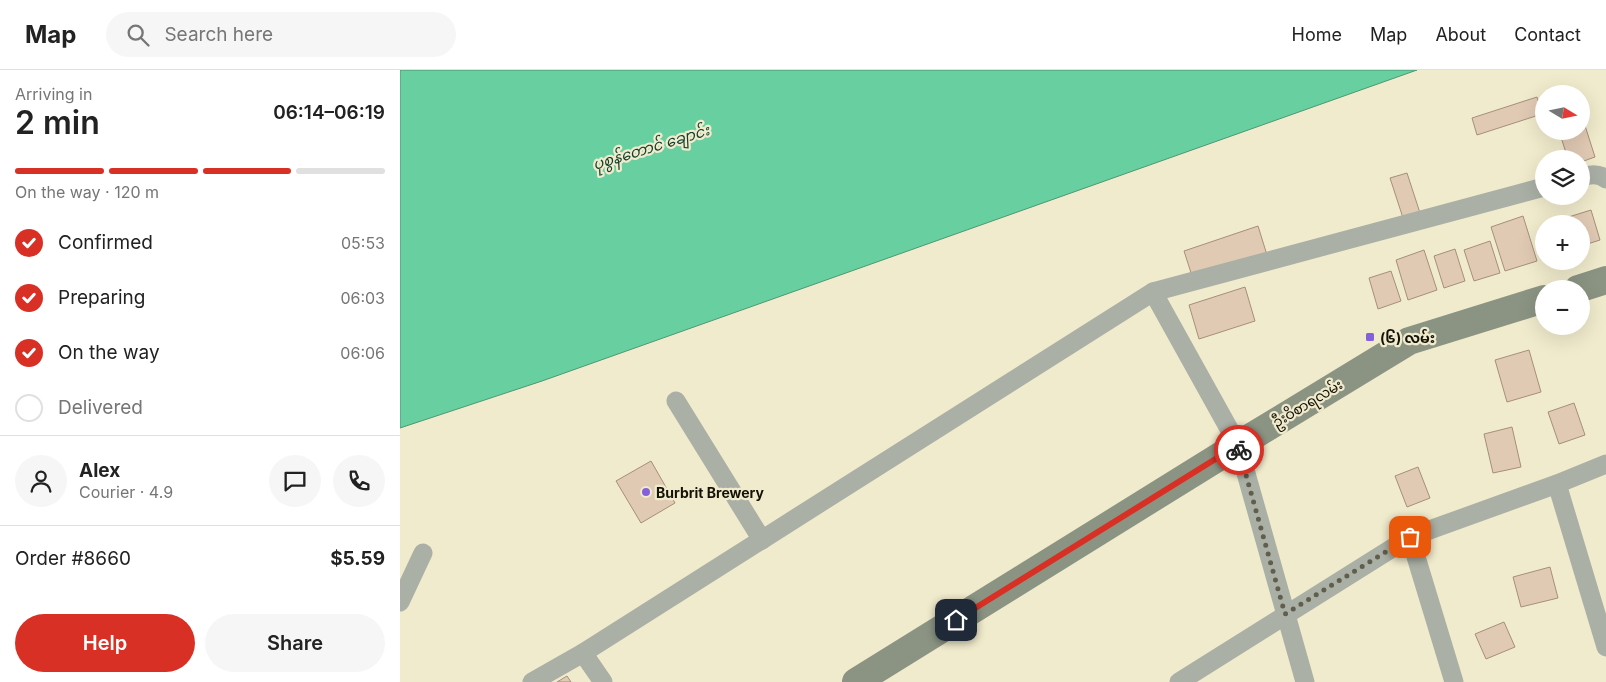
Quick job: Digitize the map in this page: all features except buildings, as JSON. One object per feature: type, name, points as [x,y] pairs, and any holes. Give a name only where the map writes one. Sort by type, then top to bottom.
[{"type":"main road","points":[[1590,285],[1606,280]]},
{"type":"main road","name":"ဦးဝိစာရလမ်း","points":[[856,682],[1409,341],[1535,303]]},
{"type":"street","points":[[1590,175],[1602,175],[1606,179]]},
{"type":"street","points":[[532,682],[583,653],[1153,292],[1535,189]]},
{"type":"street","points":[[1153,292],[1238,445],[1305,682]]},
{"type":"street","points":[[676,402],[762,540]]},
{"type":"street","points":[[1179,682],[1410,537],[1557,484],[1606,464]]},
{"type":"street","points":[[1557,484],[1606,647]]},
{"type":"street","points":[[1410,537],[1454,682]]},
{"type":"street","points":[[400,602],[423,553]]},
{"type":"street","points":[[583,653],[603,682]]},
{"type":"water","name":"ပုစွန်တောင် ချောင်း","points":[[400,70],[1417,70],[542,381],[400,428]]},
{"type":"way so far","points":[[1239,450],[1285,614],[1410,537]]},
{"type":"place","name":"(၆) လမ်း","points":[[1370,337]]},
{"type":"place","name":"Burbrit Brewery","points":[[646,492]]},
{"type":"route","points":[[956,620],[1238,445],[1239,450]]}]
